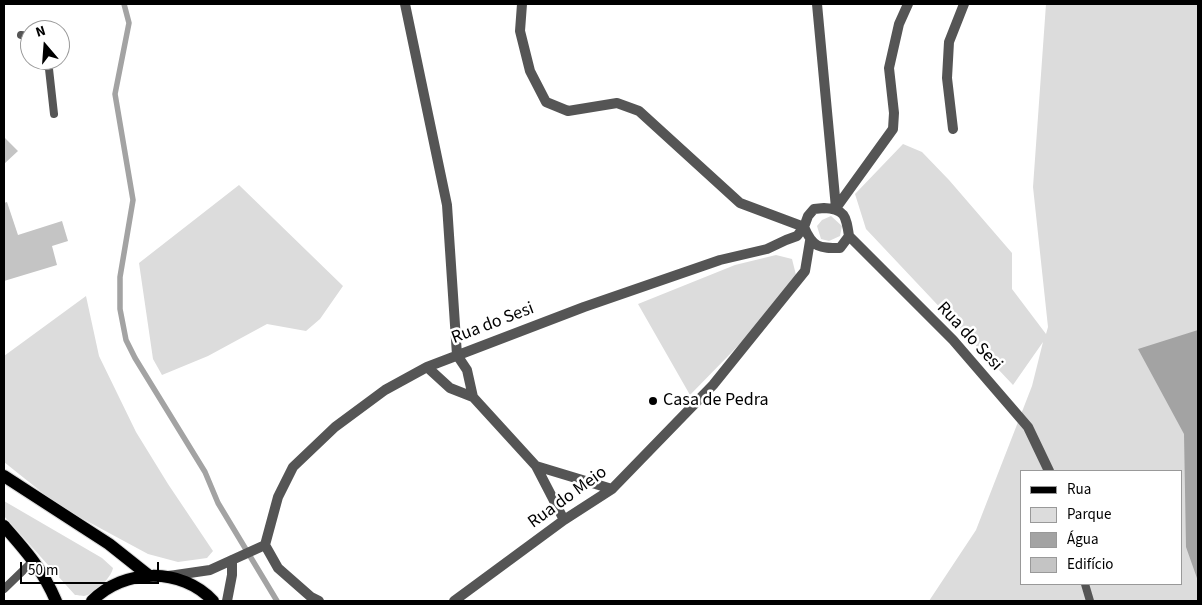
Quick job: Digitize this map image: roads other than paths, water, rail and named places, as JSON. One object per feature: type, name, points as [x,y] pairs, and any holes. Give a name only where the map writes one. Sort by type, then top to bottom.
[{"type":"main road","points":[[4,476],[108,544],[148,576]]},
{"type":"main road","points":[[4,526],[34,560],[56,601]]},
{"type":"main road","points":[[92,601],[100,593],[123,581],[148,576],[168,576],[188,583],[206,594],[213,601]]},
{"type":"street","points":[[405,4],[447,205],[457,355],[467,370],[473,398]]},
{"type":"street","points":[[522,4],[520,31],[530,72],[546,102],[568,111],[617,103],[639,110],[740,203],[804,227]]},
{"type":"street","points":[[817,4],[836,208]]},
{"type":"street","points":[[836,208],[893,129],[894,113],[889,68],[899,24],[908,4]]},
{"type":"street","points":[[953,129],[947,78],[949,42],[964,4]]},
{"type":"street","points":[[836,208],[846,217],[849,236],[840,248],[820,248],[810,241],[804,227],[808,216],[814,210],[836,208]]},
{"type":"street","name":"Rua do Sesi","points":[[261,546],[278,497],[293,467],[335,427],[385,390],[427,367],[584,307],[720,260],[767,249],[797,236],[804,227]]},
{"type":"street","name":"Rua do Sesi","points":[[849,236],[953,340],[1028,426],[1049,470]]},
{"type":"street","name":"Rua do Meio","points":[[454,601],[564,520],[612,489],[713,385],[806,271],[810,241]]},
{"type":"street","points":[[427,367],[450,388],[473,398],[536,466],[564,520]]},
{"type":"street","points":[[536,466],[612,489]]},
{"type":"street","points":[[168,576],[210,570],[261,546],[278,568],[311,597],[319,601]]},
{"type":"street","points":[[227,601],[235,558]]},
{"type":"lane","points":[[49,70],[54,114]]},
{"type":"lane","points":[[4,589],[34,560]]},
{"type":"lane","points":[[1085,585],[1090,601]]},
{"type":"water","points":[[1198,330],[1198,581],[1186,547],[1184,434],[1138,349]]},
{"type":"waterway","points":[[124,4],[129,23],[115,94],[133,200],[120,277],[120,309],[126,340],[135,358],[205,472],[218,503],[277,601]]},
{"type":"place","name":"Casa de Pedra","points":[[653,401]]}]
